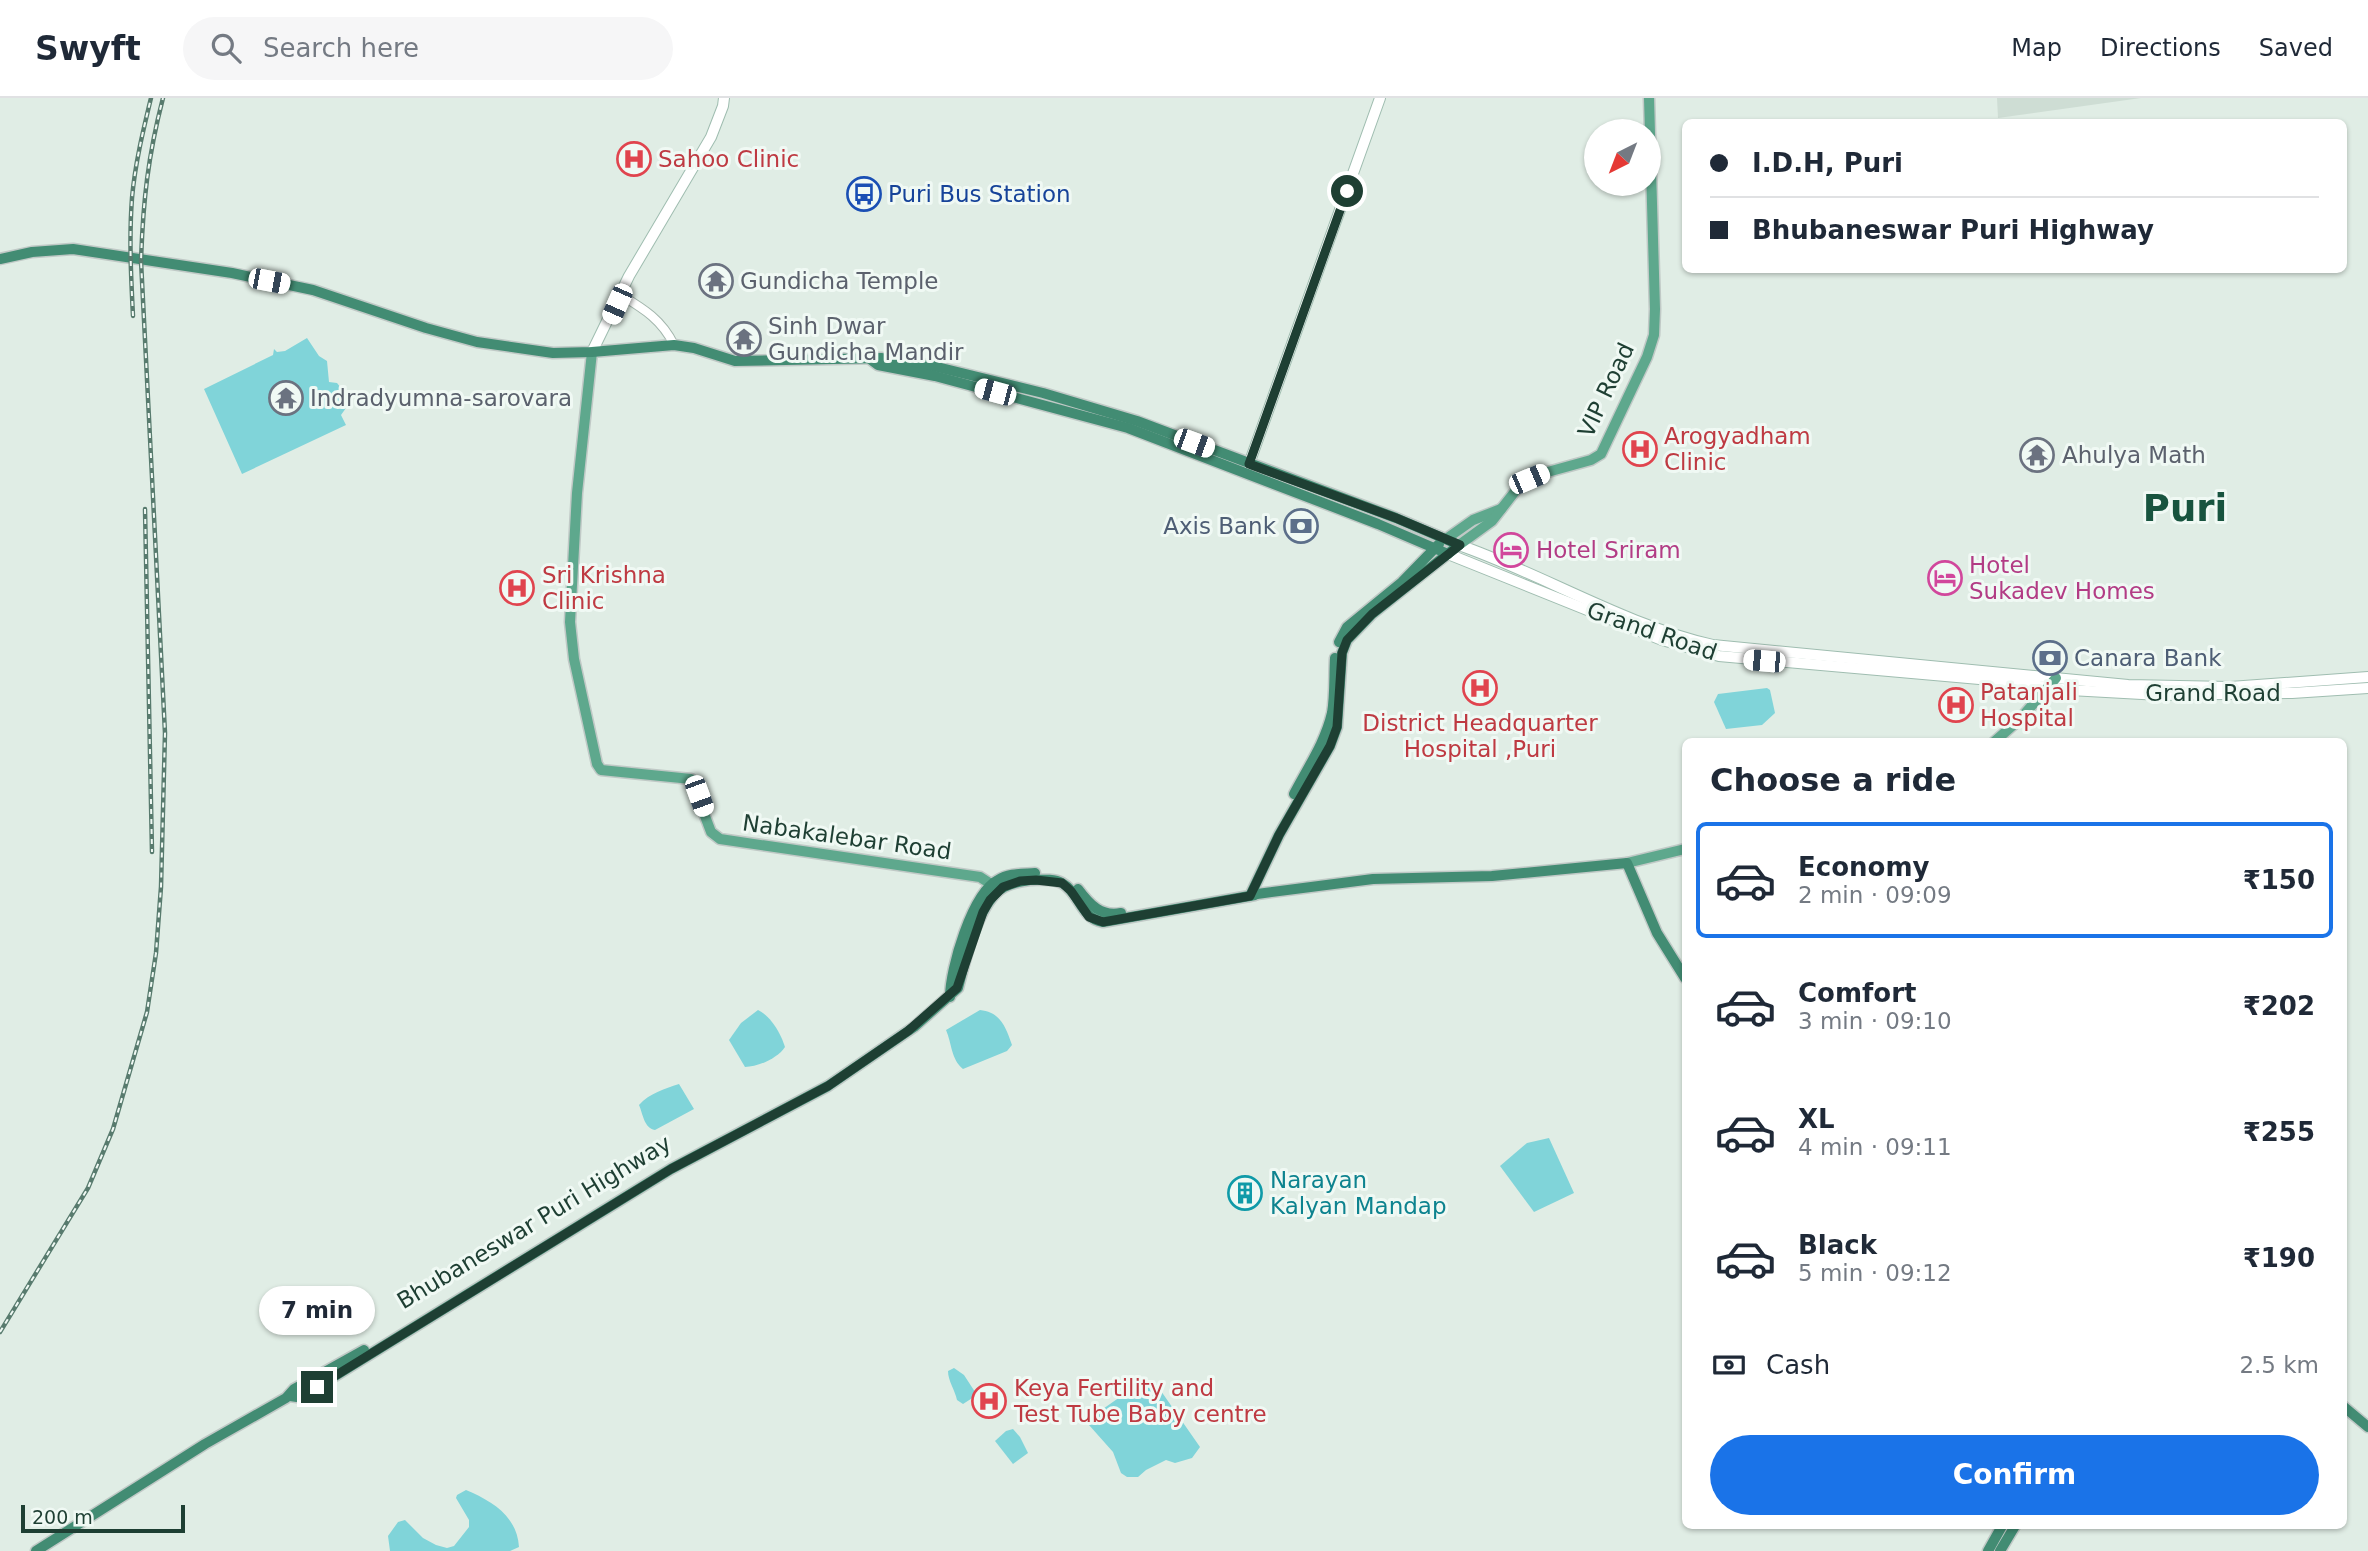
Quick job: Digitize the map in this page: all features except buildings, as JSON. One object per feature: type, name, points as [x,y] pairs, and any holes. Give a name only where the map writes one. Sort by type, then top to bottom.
[{"type":"highway","points":[[0,259],[44,250],[73,249],[232,273],[313,290],[426,328],[485,344],[553,353],[674,345],[694,348],[735,361],[881,358],[933,366],[1043,393],[1137,421],[1396,518],[1460,545],[1372,614],[1347,640],[1342,653],[1337,693],[1322,744],[1260,858],[1249,894]]},
{"type":"highway","points":[[870,359],[878,366],[947,379],[1128,428],[1323,502],[1448,554]]},
{"type":"highway","points":[[1337,693],[1336,653],[1347,627],[1402,582],[1434,547],[1446,539]]},
{"type":"highway","points":[[979,910],[990,900],[999,879],[1016,874],[1053,874],[1066,879],[1104,918],[1249,894],[1373,879],[1492,876],[1627,863],[1657,933],[1682,973]]},
{"type":"highway","points":[[979,910],[982,894],[996,887]]},
{"type":"highway","name":"Bhubaneswar Puri Highway","points":[[36,1551],[205,1444],[290,1395],[294,1389],[379,1345],[707,1142],[758,1116],[768,1116],[828,1086],[908,1031],[954,992],[955,959],[968,939],[979,910]]},
{"type":"highway","points":[[2347,1409],[2368,1427]]},
{"type":"highway","points":[[1988,1551],[2000,1529]]},
{"type":"highway","points":[[2000,1551],[2013,1529]]},
{"type":"main road","points":[[592,352],[640,258],[711,137],[724,98]]},
{"type":"main road","points":[[1249,464],[1380,98]]},
{"type":"main road","name":"VIP Road","points":[[1460,545],[1492,521],[1520,485],[1529,479],[1591,460],[1601,454],[1647,357],[1654,335],[1655,309],[1650,99]]},
{"type":"main road","name":"Nabakalebar Road","points":[[592,352],[577,493],[570,622],[574,659],[597,764],[601,770],[691,779],[712,832],[720,839],[980,877],[996,887]]},
{"type":"main road","name":"VIP Road","points":[[1446,539],[1473,520],[1501,509]]},
{"type":"main road","name":"Grand Road","points":[[1460,545],[1632,618],[1713,645],[2128,685],[2242,686],[2368,677]]},
{"type":"main road","name":"Grand Road","points":[[1448,554],[1662,639],[1711,655],[2160,695],[2368,688]]},
{"type":"main road","points":[[1999,738],[2020,719],[2056,678]]},
{"type":"main road","points":[[1627,863],[1682,850]]},
{"type":"main road","points":[[964,875],[975,883],[982,894]]},
{"type":"street","points":[[621,295],[656,318],[668,331],[674,345]]},
{"type":"shaded area","points":[[1997,98],[2141,98],[1998,118]]},
{"type":"water","points":[[307,338],[319,356],[327,361],[329,382],[337,383],[341,388],[346,408],[341,415],[346,425],[242,474],[204,389],[273,355],[274,349],[277,352],[285,351]]},
{"type":"water","points":[[1767,688],[1770,690],[1775,713],[1762,725],[1726,729],[1714,702],[1718,694]]},
{"type":"water","points":[[758,1010],[775,1026],[785,1047],[767,1061],[745,1067],[729,1040],[741,1023]]},
{"type":"water","points":[[980,1010],[998,1017],[1012,1045],[1007,1051],[963,1069],[954,1056],[946,1030]]},
{"type":"water","points":[[679,1084],[694,1109],[655,1130],[651,1129],[646,1124],[639,1105],[653,1094]]},
{"type":"water","points":[[1549,1138],[1574,1193],[1534,1212],[1500,1166],[1527,1143]]},
{"type":"water","points":[[954,1368],[964,1375],[977,1395],[963,1404],[957,1400],[949,1378],[948,1371]]},
{"type":"water","points":[[1154,1381],[1200,1447],[1192,1458],[1175,1463],[1166,1460],[1138,1477],[1127,1477],[1121,1473],[1113,1452],[1089,1425],[1090,1418],[1140,1383]]},
{"type":"water","points":[[1013,1429],[1028,1453],[1013,1464],[995,1441],[1006,1431]]},
{"type":"water","points":[[466,1490],[502,1511],[514,1527],[519,1547],[510,1551],[390,1551],[388,1536],[398,1522],[405,1520],[423,1538],[436,1545],[447,1548],[454,1546],[469,1527],[469,1520],[456,1498]]},
{"type":"railway","points":[[133,316],[130,243],[132,198],[137,160],[151,98]]},
{"type":"railway","points":[[0,1332],[88,1188],[113,1129],[147,1012],[156,953],[161,887],[165,733],[141,261],[147,179],[163,98]]},
{"type":"railway","points":[[145,509],[152,852]]},
{"type":"place","name":"Sahoo Clinic","points":[[634,159]]},
{"type":"place","name":"Puri Bus Station","points":[[864,194]]},
{"type":"place","name":"Gundicha Temple","points":[[716,281]]},
{"type":"place","name":"Sinh Dwar Gundicha Mandir","points":[[744,339]]},
{"type":"place","name":"Indradyumna-sarovara","points":[[286,398]]},
{"type":"place","name":"Arogyadham Clinic","points":[[1640,449]]},
{"type":"place","name":"Ahulya Math","points":[[2037,455]]},
{"type":"place","name":"Axis Bank","points":[[1301,526]]},
{"type":"place","name":"Hotel Sriram","points":[[1511,550]]},
{"type":"place","name":"Hotel Sukadev Homes","points":[[1945,578]]},
{"type":"place","name":"Sri Krishna Clinic","points":[[517,588]]},
{"type":"place","name":"Canara Bank","points":[[2050,658]]},
{"type":"place","name":"District Headquarter Hospital ,Puri","points":[[1480,688]]},
{"type":"place","name":"Patanjali Hospital","points":[[1956,705]]},
{"type":"place","name":"Narayan Kalyan Mandap","points":[[1245,1193]]},
{"type":"place","name":"Keya Fertility and Test Tube Baby centre","points":[[989,1401]]},
{"type":"district","name":"Puri","points":[[2185,508]]},
{"type":"route","points":[[317,1387],[671,1169],[828,1086],[908,1031],[950,997],[957,988],[983,912],[1003,887],[1020,881],[1054,880],[1071,891],[1089,917],[1103,922],[1250,896],[1279,835],[1330,746],[1337,727],[1342,653],[1347,640],[1372,614],[1460,545],[1396,518],[1249,464],[1347,191]]}]
